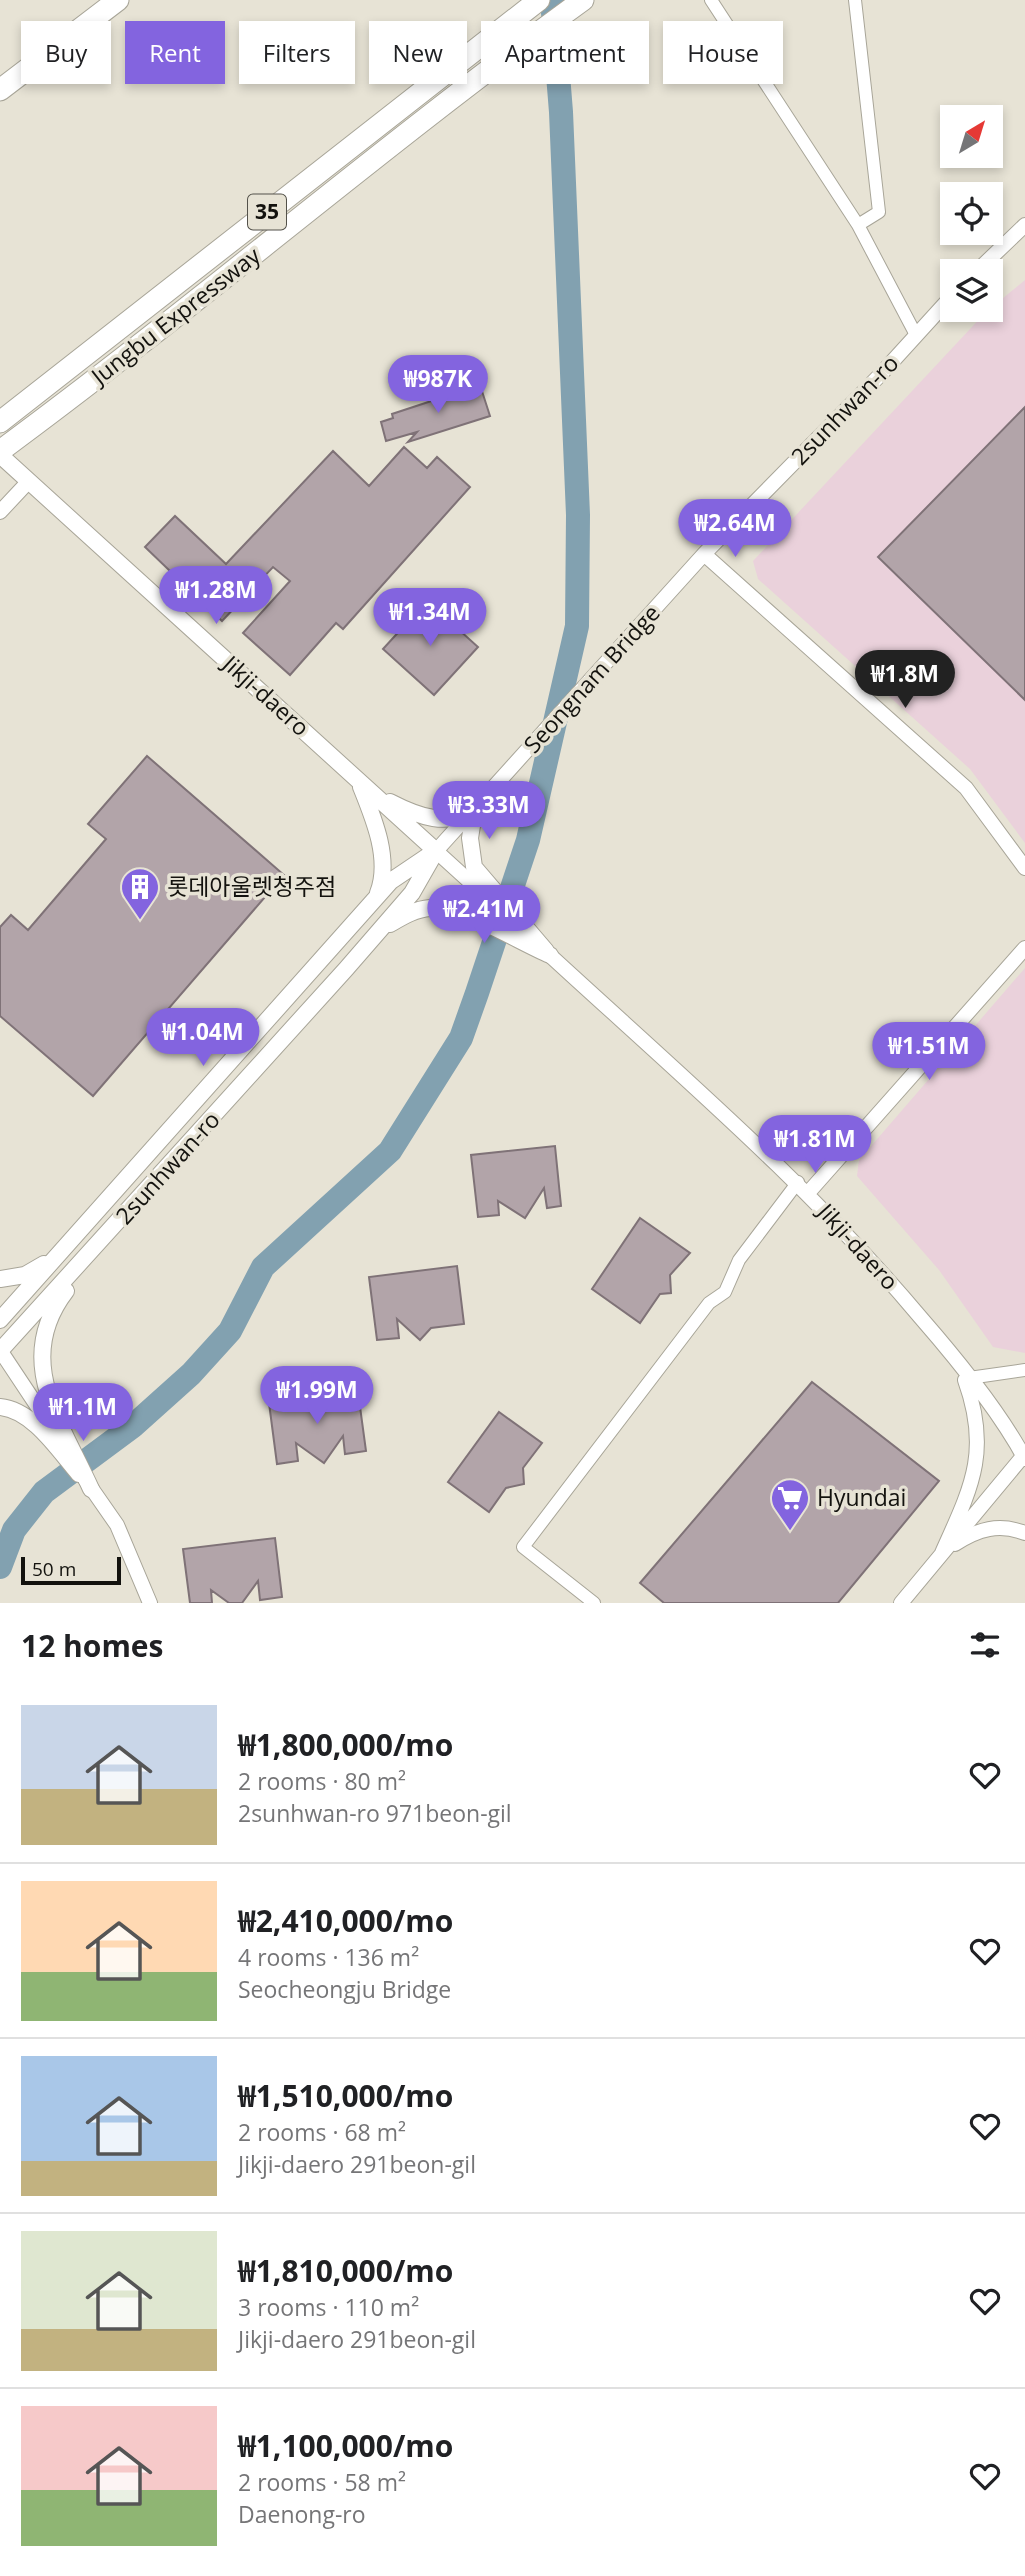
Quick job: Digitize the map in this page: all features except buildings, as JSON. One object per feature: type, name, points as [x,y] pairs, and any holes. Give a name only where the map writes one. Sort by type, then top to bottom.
[{"type":"highway","points":[[0,90],[118,0]]},
{"type":"highway","name":"Jungbu Expressway","points":[[0,422],[464,56],[539,0]]},
{"type":"highway","name":"Jungbu Expressway","points":[[0,453],[480,75],[583,0]]},
{"type":"main road","name":"Jikji-daero","points":[[0,453],[436,850]]},
{"type":"main road","points":[[359,781],[398,806],[432,817],[454,820],[477,806]]},
{"type":"main road","points":[[359,781],[372,813],[384,874],[376,898]]},
{"type":"main road","points":[[477,806],[471,852],[475,880],[543,948]]},
{"type":"main road","name":"2sunhwan-ro","points":[[0,1320],[391,881],[436,850]]},
{"type":"main road","name":"2sunhwan-ro","points":[[0,1350],[114,1228],[379,931],[412,893],[436,850]]},
{"type":"main road","points":[[379,931],[406,915],[427,908],[450,910],[513,939],[543,948]]},
{"type":"main road","points":[[91,1489],[45,1415],[40,1361],[43,1334],[60,1298],[114,1228]]},
{"type":"main road","points":[[0,1279],[25,1275],[58,1256]]},
{"type":"main road","points":[[0,1407],[20,1413],[45,1415]]},
{"type":"main road","points":[[45,1415],[91,1489]]},
{"type":"street","points":[[711,0],[859,225],[916,335]]},
{"type":"street","points":[[855,0],[879,212],[859,225]]},
{"type":"street","points":[[990,259],[1025,225]]},
{"type":"street","name":"2sunhwan-ro","points":[[678,584],[940,309]]},
{"type":"street","points":[[0,512],[29,481]]},
{"type":"street","points":[[704,554],[966,788],[1025,868]]},
{"type":"street","name":"Seongnam Bridge","points":[[477,806],[678,584]]},
{"type":"street","name":"2sunhwan-ro","points":[[436,850],[477,806]]},
{"type":"street","name":"Jikji-daero","points":[[436,850],[475,880]]},
{"type":"street","name":"Jikji-daero","points":[[543,948],[803,1187],[862,1248],[954,1357],[1025,1456]]},
{"type":"street","points":[[594,1603],[523,1547],[709,1303],[725,1292],[739,1260],[803,1187],[1025,948]]},
{"type":"street","points":[[0,1350],[45,1415]]},
{"type":"street","points":[[942,1553],[973,1482],[977,1448],[975,1417],[967,1386],[954,1357]]},
{"type":"street","points":[[969,1378],[1025,1370]]},
{"type":"street","points":[[901,1603],[1025,1456]]},
{"type":"street","points":[[91,1489],[117,1525],[150,1603]]},
{"type":"street","points":[[942,1553],[972,1534],[988,1529],[999,1527],[1025,1533]]},
{"type":"shaded area","points":[[1025,280],[1025,843],[970,769],[758,579],[753,561],[977,322],[1003,322],[1003,298]]},
{"type":"shaded area","points":[[1025,968],[1025,1353],[993,1347],[939,1270],[857,1176],[859,1160]]},
{"type":"waterway","points":[[0,1567],[14,1530],[44,1492],[133,1426],[191,1374],[230,1331],[263,1267],[390,1151],[461,1038],[477,993],[528,840],[577,626],[578,515],[561,112],[552,0]]},
{"type":"place","name":"롯데아울렛청주점","points":[[140,921]]},
{"type":"place","name":"Hyundai","points":[[790,1532]]}]
